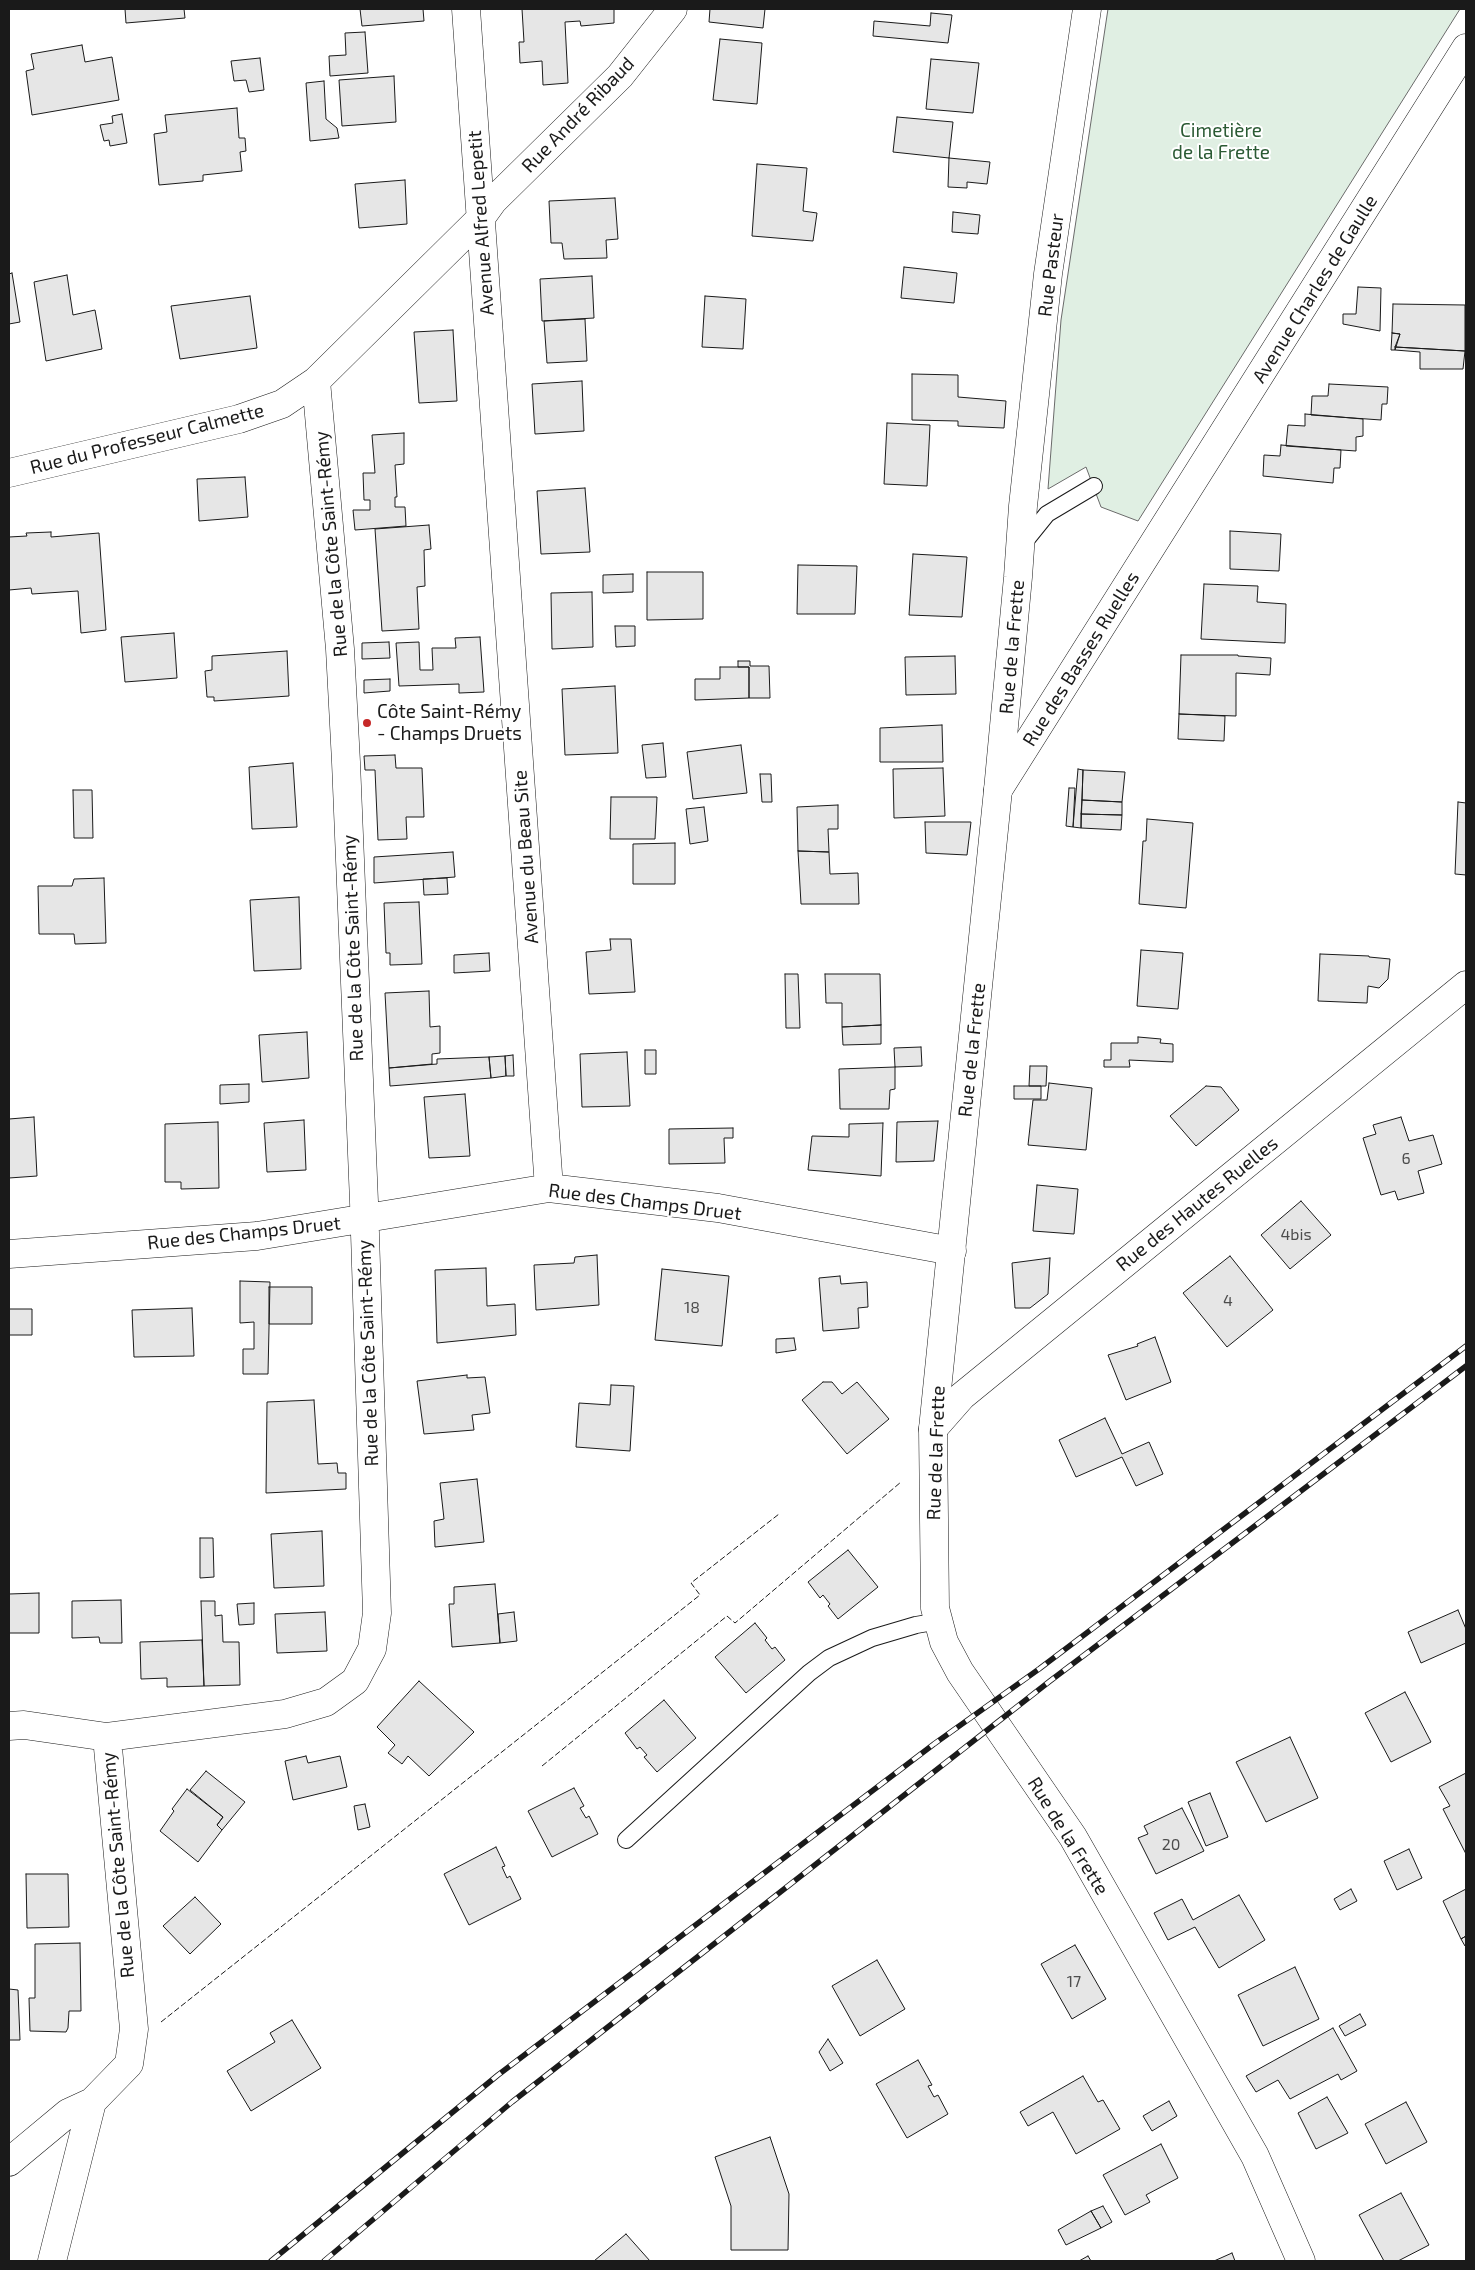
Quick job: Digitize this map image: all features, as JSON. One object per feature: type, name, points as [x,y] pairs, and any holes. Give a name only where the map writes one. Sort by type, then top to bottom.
[{"type":"street","name":"Avenue Alfred Lepetit","points":[[466,9],[496,436]]},
{"type":"street","name":"Rue André Ribaud","points":[[480,219],[493,201],[620,76],[673,9]]},
{"type":"street","name":"Rue Pasteur","points":[[1022,534],[1023,506],[1048,274],[1087,9]]},
{"type":"street","name":"Avenue Charles de Gaulle","points":[[1164,529],[1466,48]]},
{"type":"street","name":"Rue du Professeur Calmette","points":[[9,473],[239,419],[282,404],[316,381],[480,219]]},
{"type":"street","name":"Rue de la Côte Saint-Rémy","points":[[92,2102],[129,2064],[134,2030],[107,1737],[286,1714],[326,1702],[355,1681],[372,1649],[377,1613],[364,1220],[340,648],[316,381]]},
{"type":"street","name":"Avenue du Beau Site","points":[[496,436],[549,1188]]},
{"type":"street","name":"Rue des Basses Ruelles","points":[[998,790],[1164,529]]},
{"type":"street","name":"Rue de la Frette","points":[[1022,534],[933,1429],[935,1608],[944,1642],[960,1672],[1073,1837],[1255,2156],[1301,2261]]},
{"type":"street","name":"Rue des Hautes Ruelles","points":[[933,1429],[962,1396],[1466,984]]},
{"type":"street","name":"Rue des Champs Druet","points":[[9,1254],[257,1236],[364,1220],[549,1188],[718,1208],[952,1251]]},
{"type":"street","points":[[9,1726],[24,1726],[107,1737]]},
{"type":"street","points":[[9,2162],[68,2113],[92,2102]]},
{"type":"street","points":[[52,2261],[92,2102]]},
{"type":"lane","points":[[1022,534],[1047,514],[1094,486]]},
{"type":"lane","points":[[626,1840],[809,1673],[829,1658],[872,1638],[916,1625],[939,1621]]},
{"type":"green space","name":"Cimetière de la Frette","points":[[1108,9],[1460,9],[1138,521],[1101,507],[1086,467],[1048,489],[1061,320]]},
{"type":"building","points":[[125,9],[184,9],[185,18],[126,23]]},
{"type":"building","points":[[360,9],[423,9],[424,21],[362,26]]},
{"type":"building","points":[[522,9],[614,9],[614,23],[581,26],[580,21],[565,22],[568,83],[543,85],[542,61],[520,63],[519,42],[524,42]]},
{"type":"building","points":[[710,9],[765,9],[763,28],[709,22]]},
{"type":"building","points":[[931,13],[952,15],[948,43],[873,36],[874,21],[930,26]]},
{"type":"building","points":[[365,32],[368,73],[330,76],[329,56],[346,55],[345,33]]},
{"type":"building","points":[[720,39],[762,43],[757,104],[713,100]]},
{"type":"building","points":[[82,45],[85,62],[112,57],[119,100],[32,115],[26,71],[34,69],[31,54]]},
{"type":"building","points":[[260,58],[264,90],[249,92],[246,80],[234,81],[231,61]]},
{"type":"building","points":[[931,59],[979,63],[973,113],[926,109]]},
{"type":"building","points":[[394,76],[396,122],[342,126],[339,80]]},
{"type":"building","points":[[324,81],[326,119],[337,128],[339,138],[310,141],[306,83]]},
{"type":"building","points":[[237,108],[239,138],[245,138],[246,151],[240,152],[242,171],[203,175],[203,181],[159,185],[154,134],[167,132],[165,115]]},
{"type":"building","points":[[122,114],[127,143],[110,146],[109,140],[104,141],[100,125],[113,123],[112,116]]},
{"type":"building","points":[[897,117],[953,122],[949,158],[893,152]]},
{"type":"building","points":[[949,158],[990,162],[987,184],[967,182],[967,188],[948,187]]},
{"type":"building","points":[[757,164],[807,168],[803,211],[817,213],[813,241],[752,236]]},
{"type":"building","points":[[405,180],[407,224],[359,228],[355,184]]},
{"type":"building","points":[[615,198],[618,239],[606,240],[607,258],[564,259],[562,243],[551,243],[549,201]]},
{"type":"building","points":[[953,212],[980,215],[978,234],[952,232]]},
{"type":"building","points":[[904,267],[957,273],[954,303],[901,298]]},
{"type":"building","points":[[12,273],[20,322],[9,324],[9,274]]},
{"type":"building","points":[[67,275],[73,315],[95,310],[102,349],[46,361],[34,282]]},
{"type":"building","points":[[592,276],[594,318],[542,321],[540,279]]},
{"type":"building","points":[[1358,287],[1381,288],[1380,331],[1343,324],[1343,314],[1356,314]]},
{"type":"building","points":[[250,296],[257,348],[180,359],[171,306]]},
{"type":"building","points":[[705,296],[746,299],[743,349],[702,347]]},
{"type":"building","points":[[1393,304],[1465,305],[1465,351],[1395,347],[1400,334],[1392,333]]},
{"type":"building","points":[[585,319],[587,361],[547,363],[544,321]]},
{"type":"building","points":[[453,330],[457,401],[419,403],[414,332]]},
{"type":"building","points":[[1392,333],[1400,334],[1395,350],[1391,350]]},
{"type":"building","points":[[1395,347],[1465,351],[1463,369],[1420,369],[1420,352],[1395,350]]},
{"type":"building","points":[[912,374],[958,375],[958,397],[1006,401],[1004,428],[958,426],[958,421],[912,420]]},
{"type":"building","points":[[582,381],[584,431],[535,434],[532,384]]},
{"type":"building","points":[[1329,384],[1388,387],[1387,404],[1382,404],[1381,420],[1311,415],[1312,396],[1328,396]]},
{"type":"building","points":[[1305,414],[1363,419],[1363,436],[1356,437],[1356,451],[1286,446],[1288,425],[1305,426]]},
{"type":"building","points":[[887,423],[930,425],[927,486],[884,484]]},
{"type":"building","points":[[404,433],[404,464],[395,465],[397,497],[395,497],[395,507],[405,507],[406,526],[355,530],[353,510],[370,510],[370,500],[364,500],[363,473],[375,473],[372,435]]},
{"type":"building","points":[[1281,445],[1341,450],[1340,468],[1334,468],[1333,483],[1263,476],[1264,455],[1280,456]]},
{"type":"building","points":[[245,477],[248,517],[199,521],[197,479]]},
{"type":"building","points":[[585,488],[590,552],[541,554],[537,491]]},
{"type":"building","points":[[429,525],[431,549],[424,550],[425,586],[417,587],[419,629],[382,631],[375,529]]},
{"type":"building","points":[[1230,531],[1281,534],[1279,571],[1230,569]]},
{"type":"building","points":[[51,532],[51,537],[99,533],[106,630],[81,633],[78,591],[32,594],[31,588],[9,590],[9,537],[27,536],[26,533]]},
{"type":"building","points":[[913,554],[967,557],[962,617],[909,615]]},
{"type":"building","points":[[798,565],[857,566],[855,614],[797,614]]},
{"type":"building","points":[[647,572],[703,572],[703,619],[647,620]]},
{"type":"building","points":[[633,574],[633,592],[603,593],[603,575]]},
{"type":"building","points":[[1204,584],[1258,586],[1257,602],[1286,604],[1285,643],[1201,639]]},
{"type":"building","points":[[592,592],[593,647],[552,649],[551,593]]},
{"type":"building","points":[[615,626],[635,626],[635,646],[616,647]]},
{"type":"building","points":[[174,633],[177,678],[125,682],[121,637]]},
{"type":"building","points":[[480,637],[484,692],[459,693],[459,684],[399,686],[396,643],[419,642],[420,670],[433,670],[432,648],[456,648],[455,638]]},
{"type":"building","points":[[389,642],[390,658],[362,659],[362,643]]},
{"type":"building","points":[[287,651],[289,696],[214,701],[214,697],[207,697],[205,671],[212,670],[212,656]]},
{"type":"building","points":[[1181,655],[1238,655],[1271,658],[1270,675],[1236,673],[1236,716],[1179,714]]},
{"type":"building","points":[[955,656],[956,694],[906,695],[905,657]]},
{"type":"building","points":[[738,661],[750,661],[750,666],[769,666],[770,698],[749,698],[749,667],[738,667]]},
{"type":"building","points":[[720,667],[749,667],[749,698],[695,700],[695,679],[720,679]]},
{"type":"building","points":[[390,679],[390,691],[364,693],[364,680]]},
{"type":"building","points":[[615,686],[618,753],[565,755],[562,689]]},
{"type":"building","points":[[1179,714],[1225,716],[1224,741],[1178,739]]},
{"type":"building","points":[[942,725],[943,762],[880,762],[880,728]]},
{"type":"building","points":[[663,743],[666,777],[646,778],[642,745]]},
{"type":"building","points":[[741,745],[747,793],[693,799],[687,752]]},
{"type":"building","points":[[395,755],[396,768],[422,768],[424,817],[406,817],[407,839],[378,840],[375,770],[365,770],[364,756]]},
{"type":"building","points":[[293,763],[297,827],[252,829],[249,767]]},
{"type":"building","points":[[943,768],[945,816],[894,818],[893,769]]},
{"type":"building","points":[[1078,769],[1083,770],[1081,828],[1073,827]]},
{"type":"building","points":[[1083,770],[1125,772],[1122,802],[1082,800]]},
{"type":"building","points":[[760,774],[771,774],[772,802],[762,802]]},
{"type":"building","points":[[1069,788],[1075,788],[1073,827],[1066,826]]},
{"type":"building","points":[[73,790],[92,790],[93,838],[74,838]]},
{"type":"building","points":[[611,797],[657,797],[655,839],[610,839]]},
{"type":"building","points":[[1082,800],[1122,802],[1122,815],[1081,814]]},
{"type":"building","points":[[1458,802],[1466,803],[1466,875],[1455,874]]},
{"type":"building","points":[[838,805],[838,829],[828,829],[829,852],[798,851],[797,807]]},
{"type":"building","points":[[704,807],[708,841],[690,844],[686,809]]},
{"type":"building","points":[[1081,814],[1122,815],[1121,830],[1081,828]]},
{"type":"building","points":[[1147,819],[1193,823],[1186,908],[1139,904],[1143,841],[1146,841]]},
{"type":"building","points":[[925,822],[971,822],[967,855],[926,853]]},
{"type":"building","points":[[675,843],[675,884],[633,884],[633,844]]},
{"type":"building","points":[[798,851],[829,852],[830,874],[858,873],[859,904],[801,904]]},
{"type":"building","points":[[453,852],[455,877],[374,883],[374,857]]},
{"type":"building","points":[[104,878],[106,943],[75,944],[74,934],[39,934],[38,886],[72,886],[74,879]]},
{"type":"building","points":[[447,878],[448,894],[424,895],[423,879]]},
{"type":"building","points":[[299,897],[301,969],[254,971],[250,900]]},
{"type":"building","points":[[419,902],[422,964],[390,965],[390,953],[386,953],[384,903]]},
{"type":"building","points":[[610,939],[631,939],[635,992],[589,994],[586,952],[611,950]]},
{"type":"building","points":[[1141,950],[1183,953],[1178,1009],[1137,1006]]},
{"type":"building","points":[[489,953],[490,971],[454,973],[454,955]]},
{"type":"building","points":[[1320,954],[1390,959],[1388,979],[1379,988],[1368,986],[1367,1003],[1318,1001]]},
{"type":"building","points":[[785,974],[798,974],[800,1028],[786,1028]]},
{"type":"building","points":[[825,974],[880,974],[881,1025],[842,1027],[842,1003],[826,1003]]},
{"type":"building","points":[[429,991],[430,1027],[440,1026],[440,1053],[432,1054],[432,1064],[389,1068],[385,993]]},
{"type":"building","points":[[881,1025],[881,1044],[843,1045],[842,1027]]},
{"type":"building","points":[[307,1032],[309,1078],[262,1082],[259,1035]]},
{"type":"building","points":[[1138,1037],[1161,1039],[1160,1043],[1173,1044],[1173,1062],[1129,1060],[1130,1067],[1104,1067],[1104,1060],[1111,1060],[1111,1043],[1138,1043]]},
{"type":"building","points":[[921,1047],[922,1066],[895,1067],[894,1048]]},
{"type":"building","points":[[645,1050],[656,1050],[656,1074],[645,1074]]},
{"type":"building","points":[[627,1052],[630,1106],[582,1107],[580,1054]]},
{"type":"building","points":[[513,1055],[514,1076],[506,1076],[505,1056]]},
{"type":"building","points":[[505,1056],[506,1076],[491,1078],[489,1057]]},
{"type":"building","points":[[489,1057],[491,1078],[390,1086],[389,1068],[437,1064],[437,1059]]},
{"type":"building","points":[[1030,1066],[1047,1066],[1046,1086],[1029,1086]]},
{"type":"building","points":[[895,1067],[895,1089],[890,1090],[889,1109],[840,1109],[839,1069]]},
{"type":"building","points":[[1049,1083],[1092,1088],[1086,1150],[1028,1145],[1033,1100],[1047,1100]]},
{"type":"building","points":[[249,1084],[249,1102],[220,1104],[220,1085]]},
{"type":"building","points":[[1014,1086],[1041,1086],[1041,1099],[1014,1099]]},
{"type":"building","points":[[1206,1086],[1221,1087],[1239,1110],[1196,1146],[1170,1116]]},
{"type":"building","points":[[465,1094],[470,1156],[429,1158],[424,1097]]},
{"type":"building","points":[[34,1117],[37,1176],[9,1178],[9,1119]]},
{"type":"building","points":[[1401,1117],[1409,1141],[1433,1135],[1442,1164],[1418,1171],[1424,1193],[1398,1200],[1395,1191],[1381,1195],[1363,1138],[1376,1134],[1373,1125]]},
{"type":"building","points":[[304,1120],[306,1170],[267,1172],[264,1123]]},
{"type":"building","points":[[938,1121],[934,1161],[896,1162],[897,1122]]},
{"type":"building","points":[[218,1122],[219,1188],[181,1189],[181,1182],[165,1182],[165,1124]]},
{"type":"building","points":[[883,1123],[881,1176],[808,1170],[812,1136],[849,1137],[849,1124]]},
{"type":"building","points":[[733,1128],[733,1138],[724,1138],[725,1163],[669,1164],[669,1129]]},
{"type":"building","points":[[1037,1185],[1078,1189],[1074,1234],[1033,1231]]},
{"type":"building","points":[[1301,1201],[1331,1235],[1290,1269],[1261,1235]]},
{"type":"building","points":[[597,1255],[599,1305],[536,1310],[534,1265],[574,1263],[575,1257]]},
{"type":"building","points":[[1230,1256],[1273,1310],[1227,1347],[1183,1293]]},
{"type":"building","points":[[1050,1258],[1048,1294],[1030,1308],[1015,1308],[1012,1263]]},
{"type":"building","points":[[486,1268],[487,1306],[515,1304],[516,1335],[437,1343],[435,1270]]},
{"type":"building","points":[[662,1269],[729,1276],[722,1346],[655,1340]]},
{"type":"building","points":[[840,1276],[841,1284],[867,1282],[868,1307],[858,1308],[859,1328],[823,1331],[819,1278]]},
{"type":"building","points":[[240,1281],[270,1282],[268,1374],[243,1374],[243,1349],[254,1349],[254,1322],[240,1323]]},
{"type":"building","points":[[269,1287],[312,1287],[312,1324],[269,1324]]},
{"type":"building","points":[[192,1308],[194,1356],[134,1357],[132,1310]]},
{"type":"building","points":[[9,1309],[32,1309],[32,1335],[9,1335]]},
{"type":"building","points":[[1155,1337],[1171,1382],[1126,1400],[1108,1355],[1138,1346],[1137,1344]]},
{"type":"building","points":[[794,1338],[796,1350],[776,1353],[776,1339]]},
{"type":"building","points":[[467,1375],[467,1378],[485,1377],[490,1413],[472,1415],[474,1430],[424,1434],[417,1381]]},
{"type":"building","points":[[823,1382],[832,1382],[842,1394],[857,1382],[889,1419],[847,1454],[802,1400]]},
{"type":"building","points":[[611,1385],[634,1386],[630,1451],[576,1447],[579,1403],[610,1405]]},
{"type":"building","points":[[314,1400],[318,1464],[337,1463],[338,1473],[346,1473],[346,1489],[266,1493],[267,1402]]},
{"type":"building","points":[[1105,1418],[1122,1454],[1149,1442],[1163,1474],[1136,1486],[1122,1457],[1076,1477],[1059,1440]]},
{"type":"building","points":[[477,1479],[484,1542],[435,1547],[434,1521],[444,1519],[440,1483]]},
{"type":"building","points":[[322,1531],[324,1586],[274,1588],[271,1534]]},
{"type":"building","points":[[200,1538],[213,1538],[214,1577],[200,1578]]},
{"type":"building","points":[[848,1550],[878,1587],[838,1619],[828,1606],[830,1604],[823,1595],[820,1598],[808,1582]]},
{"type":"building","points":[[495,1584],[500,1643],[452,1647],[449,1604],[454,1604],[454,1587]]},
{"type":"building","points":[[39,1593],[39,1633],[9,1633],[9,1594]]},
{"type":"building","points":[[121,1600],[122,1643],[100,1643],[99,1637],[72,1638],[72,1601]]},
{"type":"building","points":[[201,1601],[215,1601],[215,1616],[222,1615],[223,1642],[239,1642],[240,1685],[204,1686]]},
{"type":"building","points":[[254,1603],[254,1624],[239,1625],[237,1604]]},
{"type":"building","points":[[1458,1610],[1466,1629],[1466,1643],[1421,1663],[1408,1632]]},
{"type":"building","points":[[325,1612],[327,1651],[277,1653],[275,1614]]},
{"type":"building","points":[[514,1612],[517,1641],[500,1643],[498,1614]]},
{"type":"building","points":[[755,1623],[767,1638],[765,1640],[772,1649],[775,1647],[785,1660],[746,1693],[715,1657]]},
{"type":"building","points":[[202,1640],[204,1686],[167,1687],[167,1678],[141,1679],[140,1642]]},
{"type":"building","points":[[419,1681],[474,1732],[429,1776],[408,1756],[402,1764],[388,1753],[395,1745],[377,1727]]},
{"type":"building","points":[[1405,1692],[1431,1742],[1391,1762],[1365,1713]]},
{"type":"building","points":[[664,1700],[696,1738],[657,1772],[644,1757],[647,1755],[640,1747],[637,1749],[625,1733]]},
{"type":"building","points":[[1290,1737],[1318,1798],[1266,1822],[1236,1762]]},
{"type":"building","points":[[306,1756],[308,1763],[340,1756],[347,1787],[293,1800],[285,1761]]},
{"type":"building","points":[[206,1771],[245,1802],[222,1830],[217,1825],[223,1817],[190,1790]]},
{"type":"building","points":[[1466,1773],[1466,1854],[1443,1809],[1450,1806],[1439,1787]]},
{"type":"building","points":[[574,1788],[584,1806],[580,1808],[586,1818],[589,1816],[598,1834],[552,1857],[528,1811]]},
{"type":"building","points":[[187,1789],[223,1817],[217,1825],[222,1830],[198,1862],[160,1831],[174,1811],[172,1809]]},
{"type":"building","points":[[1210,1793],[1228,1837],[1206,1846],[1188,1802]]},
{"type":"building","points":[[365,1804],[370,1827],[358,1830],[354,1806]]},
{"type":"building","points":[[1182,1808],[1204,1851],[1156,1874],[1138,1838],[1148,1834],[1144,1826]]},
{"type":"building","points":[[496,1847],[505,1866],[502,1867],[507,1878],[510,1876],[521,1899],[469,1925],[444,1874]]},
{"type":"building","points":[[1409,1849],[1422,1878],[1397,1890],[1384,1861]]},
{"type":"building","points":[[26,1874],[68,1874],[69,1927],[27,1928]]},
{"type":"building","points":[[1351,1889],[1357,1901],[1340,1910],[1334,1899]]},
{"type":"building","points":[[1466,1889],[1466,1936],[1461,1939],[1443,1901]]},
{"type":"building","points":[[1239,1895],[1265,1940],[1219,1968],[1195,1927],[1168,1940],[1154,1913],[1182,1899],[1193,1920]]},
{"type":"building","points":[[195,1897],[221,1924],[190,1954],[163,1926]]},
{"type":"building","points":[[1466,1936],[1466,1945],[1465,1946],[1461,1939]]},
{"type":"building","points":[[80,1943],[81,2011],[69,2011],[66,2032],[30,2031],[29,1998],[35,1998],[35,1944]]},
{"type":"building","points":[[1075,1945],[1106,1999],[1072,2019],[1041,1964]]},
{"type":"building","points":[[877,1960],[905,2009],[860,2036],[832,1986]]},
{"type":"building","points":[[1295,1967],[1319,2019],[1263,2046],[1238,1995]]},
{"type":"building","points":[[9,1989],[18,1990],[20,2040],[9,2040]]},
{"type":"building","points":[[1360,2014],[1366,2025],[1345,2036],[1339,2026]]},
{"type":"building","points":[[292,2020],[321,2068],[251,2111],[227,2071],[275,2042],[270,2033]]},
{"type":"building","points":[[1333,2028],[1357,2071],[1341,2080],[1338,2074],[1290,2099],[1278,2080],[1256,2092],[1246,2076]]},
{"type":"building","points":[[828,2039],[843,2063],[830,2071],[819,2052]]},
{"type":"building","points":[[918,2060],[932,2085],[928,2086],[934,2097],[938,2095],[948,2114],[907,2138],[876,2084]]},
{"type":"building","points":[[1083,2076],[1098,2102],[1103,2100],[1120,2129],[1076,2154],[1053,2112],[1028,2126],[1020,2112]]},
{"type":"building","points":[[1327,2097],[1348,2133],[1316,2149],[1298,2113]]},
{"type":"building","points":[[1169,2101],[1177,2116],[1152,2131],[1143,2116]]},
{"type":"building","points":[[1406,2102],[1427,2142],[1386,2164],[1365,2124]]},
{"type":"building","points":[[770,2137],[789,2194],[788,2250],[731,2250],[731,2206],[715,2157]]},
{"type":"building","points":[[1161,2144],[1178,2178],[1146,2195],[1150,2202],[1125,2215],[1103,2175]]},
{"type":"building","points":[[1401,2193],[1429,2245],[1398,2261],[1384,2261],[1359,2215]]},
{"type":"building","points":[[1103,2206],[1112,2222],[1101,2228],[1091,2211]]},
{"type":"building","points":[[1091,2211],[1101,2228],[1066,2245],[1058,2230]]},
{"type":"building","points":[[626,2234],[650,2261],[594,2261]]},
{"type":"building","points":[[1232,2253],[1235,2261],[1214,2261]]},
{"type":"building","points":[[1088,2256],[1091,2261],[1079,2261]]},
{"type":"railway","points":[[271,2261],[498,2075],[934,1744],[1039,1669],[1466,1346]]},
{"type":"railway","points":[[324,2261],[512,2102],[1050,1681],[1466,1366]]},
{"type":"fence","points":[[542,1766],[727,1616],[735,1623],[901,1482]]},
{"type":"fence","points":[[161,2022],[700,1595],[691,1583],[779,1514]]},
{"type":"place","name":"Côte Saint-Rémy - Champs Druets","points":[[367,723]]}]
